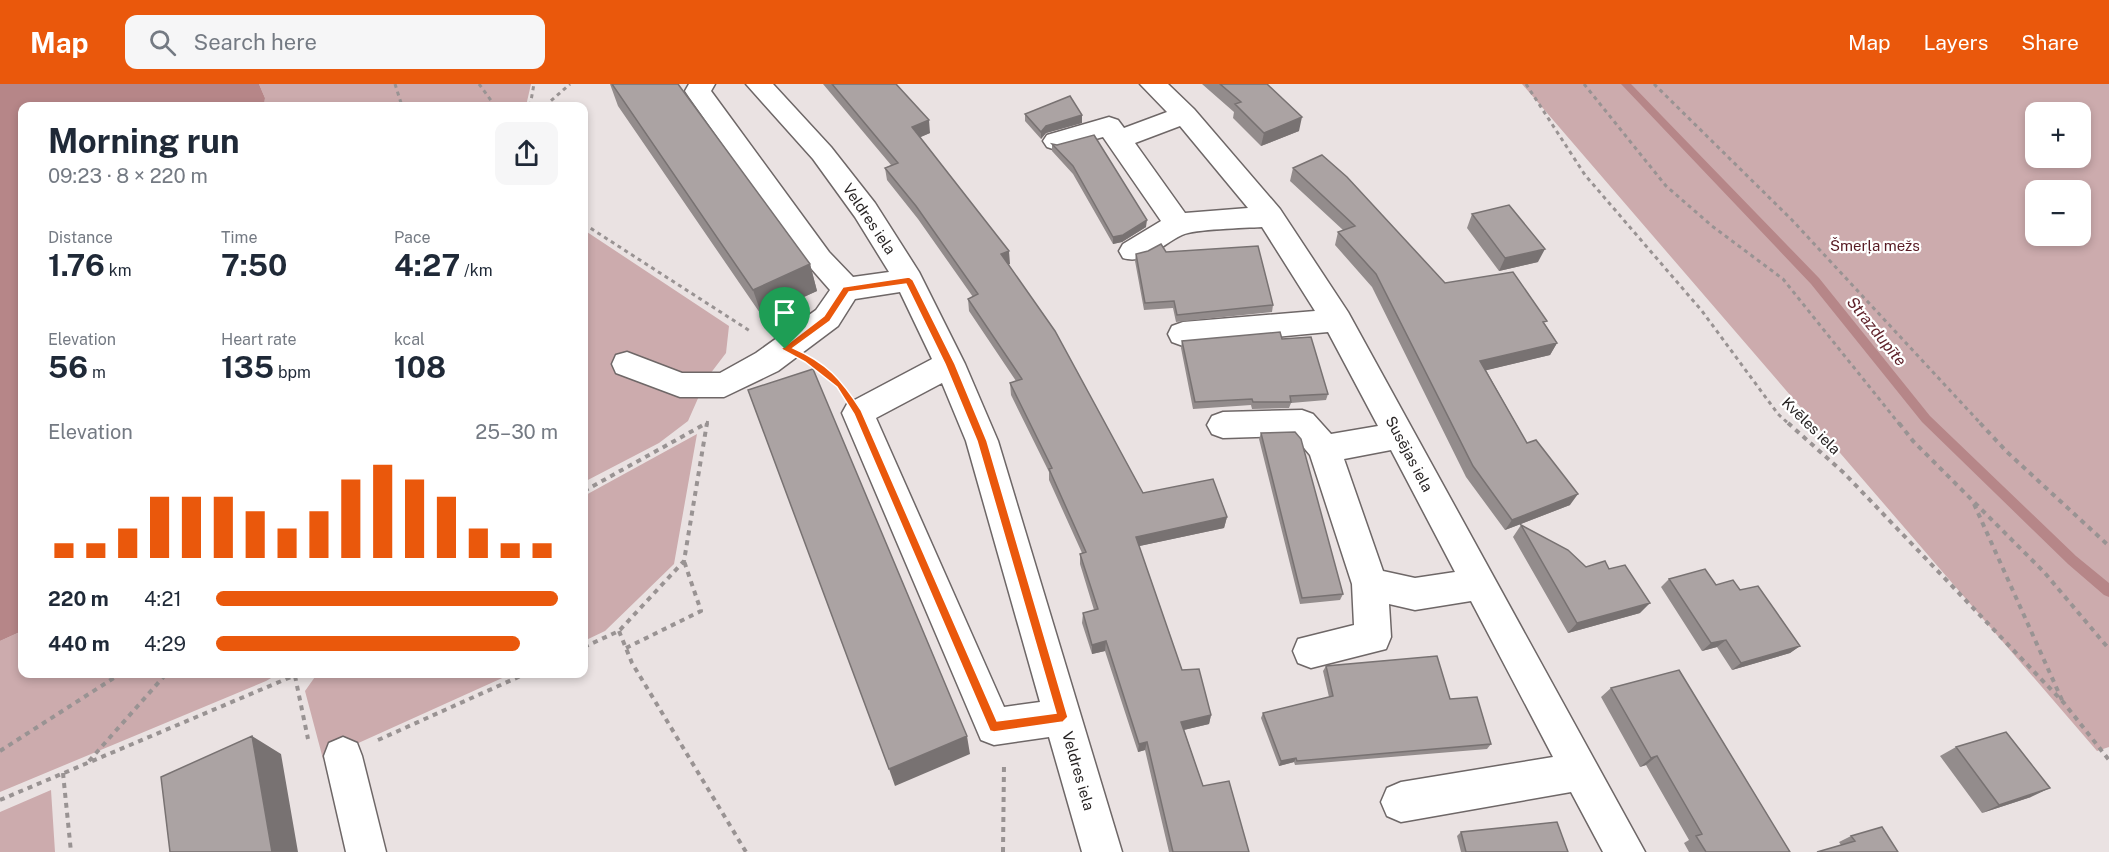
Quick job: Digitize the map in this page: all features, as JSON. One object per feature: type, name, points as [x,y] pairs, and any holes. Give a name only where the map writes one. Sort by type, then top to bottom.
[{"type":"street","points":[[702,84],[698,91],[819,259],[846,289]]},
{"type":"street","name":"Veldres iela","points":[[759,84],[822,153],[865,210],[909,280],[950,364],[982,441],[1102,852]]},
{"type":"street","name":"Susējas iela","points":[[1153,84],[1185,115],[1270,216],[1337,320],[1625,852]]},
{"type":"street","points":[[1118,140],[1185,115]]},
{"type":"street","points":[[1056,141],[1109,126],[1178,224]]},
{"type":"street","points":[[1133,251],[1178,224],[1270,216]]},
{"type":"street","points":[[627,364],[680,385],[724,385],[767,362],[827,318],[846,289],[909,280]]},
{"type":"street","points":[[1184,334],[1337,320]]},
{"type":"street","points":[[950,364],[858,412],[994,727],[1063,717]]},
{"type":"street","points":[[1223,424],[1302,423],[1324,449],[1370,584],[1373,638],[1311,651]]},
{"type":"street","points":[[1324,449],[1399,435]]},
{"type":"street","points":[[1370,584],[1415,594],[1480,584]]},
{"type":"street","points":[[343,756],[366,852]]},
{"type":"street","points":[[1401,802],[1581,771]]},
{"type":"path","points":[[395,84],[401,102]]},
{"type":"path","points":[[479,84],[492,102]]},
{"type":"path","points":[[531,102],[534,84]]},
{"type":"path","points":[[550,102],[570,84]]},
{"type":"path","name":"Kvēles iela","points":[[1526,84],[1585,175],[1702,311],[1778,414],[1845,473],[2064,703],[2109,760]]},
{"type":"path","points":[[1584,84],[1666,186],[1712,226],[1783,279],[1913,441],[2044,572],[2109,649]]},
{"type":"path","points":[[1654,84],[1792,220],[2007,452],[2109,546]]},
{"type":"path","points":[[588,227],[761,339],[808,359],[840,385],[858,412]]},
{"type":"path","points":[[626,648],[701,611],[684,561],[705,424],[724,385]]},
{"type":"path","points":[[588,489],[705,424]]},
{"type":"path","points":[[1973,501],[2064,703]]},
{"type":"path","points":[[588,645],[619,631],[684,561]]},
{"type":"path","points":[[619,631],[632,663],[746,852]]},
{"type":"path","points":[[0,751],[114,678]]},
{"type":"path","points":[[86,763],[162,678]]},
{"type":"path","points":[[0,800],[288,678]]},
{"type":"path","points":[[343,756],[516,678]]},
{"type":"path","points":[[994,727],[1004,760],[1003,852]]},
{"type":"path","points":[[63,773],[71,852]]},
{"type":"green space","points":[[259,84],[531,84],[527,102],[264,102]]},
{"type":"green space","name":"Šmerļa mežs","points":[[1522,84],[2109,84],[2109,747],[2097,751]]},
{"type":"green space","points":[[588,233],[729,326],[726,353],[707,378],[688,421],[659,443],[588,480]]},
{"type":"green space","points":[[697,434],[674,564],[605,631],[588,639],[588,494]]},
{"type":"green space","points":[[18,633],[18,678],[271,678],[0,792],[0,641]]},
{"type":"green space","points":[[314,678],[502,678],[323,759],[305,691]]},
{"type":"green space","points":[[51,790],[55,852],[0,852],[0,812]]},
{"type":"shaded area","points":[[0,84],[259,84],[264,102],[18,102],[18,633],[0,641]]},
{"type":"building","points":[[612,84],[678,84],[810,264],[753,290]]},
{"type":"building","points":[[832,84],[896,84],[929,120],[912,127],[1009,251],[1001,254],[1055,331],[1143,493],[1213,479],[1227,517],[1136,537],[1182,670],[1199,669],[1211,715],[1181,722],[1203,786],[1229,781],[1249,852],[1173,852],[1147,742],[1139,744],[1106,641],[1092,645],[1083,613],[1098,609],[1080,554],[1086,552],[1049,469],[1052,468],[1010,383],[1022,379],[968,299],[978,294],[916,206],[885,168],[898,163]]},
{"type":"building","points":[[1220,84],[1267,84],[1302,117],[1264,133],[1235,104],[1241,102]]},
{"type":"building","points":[[1070,96],[1082,115],[1046,126],[1041,132],[1025,114]]},
{"type":"building","points":[[1094,135],[1147,220],[1123,235],[1113,237],[1073,166],[1052,144],[1057,145]]},
{"type":"building","points":[[1322,155],[1347,177],[1445,283],[1513,272],[1547,321],[1543,322],[1557,343],[1480,361],[1527,443],[1536,440],[1578,494],[1512,520],[1473,466],[1376,274],[1338,232],[1355,226],[1293,168]]},
{"type":"building","points":[[1509,205],[1545,249],[1505,258],[1472,214]]},
{"type":"building","points":[[1161,244],[1166,252],[1258,246],[1273,305],[1177,315],[1174,301],[1145,303],[1136,254]]},
{"type":"building","points":[[1280,332],[1282,339],[1311,337],[1328,394],[1290,396],[1291,402],[1253,402],[1252,399],[1195,402],[1182,341]]},
{"type":"building","points":[[813,369],[967,736],[889,769],[748,390]]},
{"type":"building","points":[[1295,432],[1301,439],[1343,594],[1302,598],[1261,433]]},
{"type":"building","points":[[1521,525],[1568,550],[1586,567],[1605,561],[1609,569],[1625,565],[1650,603],[1577,623]]},
{"type":"building","points":[[1705,569],[1716,585],[1733,580],[1740,590],[1758,586],[1800,646],[1741,663],[1726,640],[1711,643],[1669,579]]},
{"type":"building","points":[[1437,656],[1450,699],[1477,697],[1491,744],[1281,761],[1263,713],[1333,696],[1326,666]]},
{"type":"building","points":[[1679,670],[1790,852],[1706,852],[1696,836],[1702,834],[1657,756],[1651,758],[1611,688]]},
{"type":"building","points":[[2006,732],[2050,788],[1999,805],[1956,747]]},
{"type":"building","points":[[252,736],[272,852],[170,852],[161,777]]},
{"type":"building","points":[[1557,822],[1568,852],[1466,852],[1461,832]]},
{"type":"building","points":[[1882,827],[1898,852],[1817,852],[1855,841],[1851,836]]},
{"type":"waterway","name":"Strazdupīte","points":[[1626,84],[1815,281],[1926,419],[2072,560],[2109,591]]},
{"type":"route","points":[[909,280],[950,364],[982,441],[1063,717],[994,727],[858,412],[840,385],[808,359],[785,349],[827,318],[846,289],[909,280]]}]
